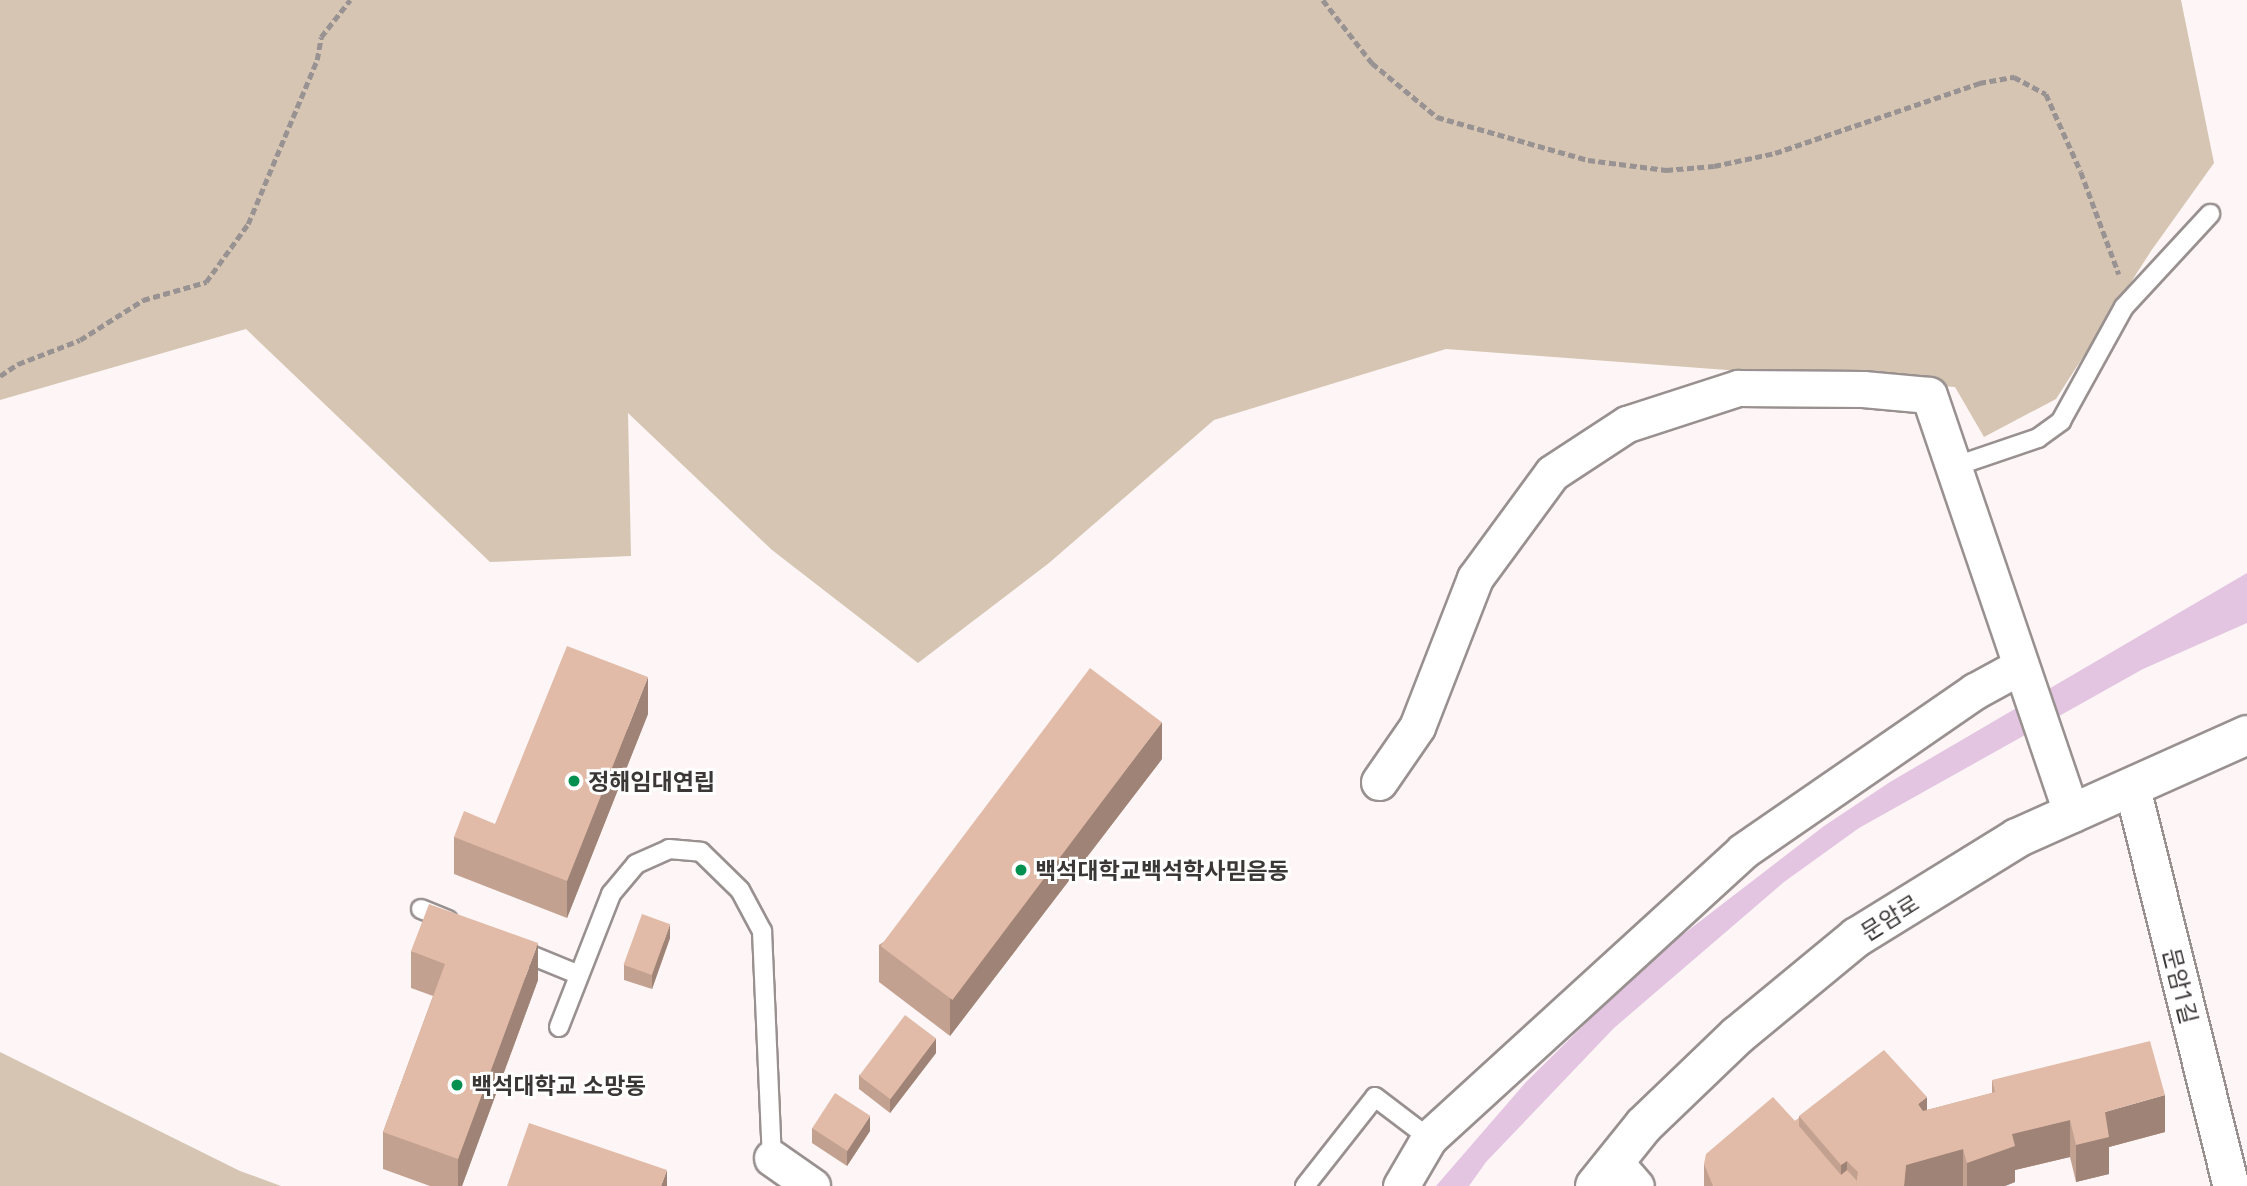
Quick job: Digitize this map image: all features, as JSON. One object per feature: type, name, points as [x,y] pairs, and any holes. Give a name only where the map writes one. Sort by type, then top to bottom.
[{"type":"street","points":[[1379,782],[1416,727],[1475,578],[1552,473],[1627,424],[1738,388],[1929,395],[2053,768],[2072,814]]},
{"type":"street","points":[[1401,1186],[1429,1139],[1742,851],[1975,691],[2024,680]]},
{"type":"street","name":"문암로","points":[[1615,1178],[1644,1125],[1738,1035],[1857,937],[2017,838],[2247,734]]},
{"type":"street","name":"문암1길","points":[[2132,787],[2231,1186]]},
{"type":"street","points":[[772,1158],[812,1186]]},
{"type":"lane","points":[[1953,467],[2038,438],[2061,421],[2124,307],[2210,214]]},
{"type":"lane","points":[[559,1027],[577,974],[611,894],[636,864],[669,849],[701,852],[740,890],[762,931],[772,1158]]},
{"type":"lane","points":[[421,909],[469,929]]},
{"type":"lane","points":[[493,939],[577,974]]},
{"type":"lane","points":[[1305,1186],[1375,1097],[1429,1139]]},
{"type":"path","points":[[0,376],[18,364],[79,340],[143,300],[206,282],[248,224],[317,60],[321,37],[349,0]]},
{"type":"path","points":[[1323,0],[1372,63],[1437,117],[1588,160],[1666,170],[1714,166],[1775,153],[1979,83],[2014,78],[2046,94],[2117,264],[2124,307]]},
{"type":"shaded area","points":[[0,0],[2181,0],[2214,163],[2151,251],[2056,399],[1984,437],[1955,387],[1446,349],[1214,420],[1049,563],[918,663],[772,550],[628,413],[631,556],[490,562],[246,329],[0,400]]},
{"type":"shaded area","points":[[2247,573],[2247,623],[2143,669],[1859,828],[1784,882],[1614,1028],[1486,1162],[1469,1186],[1436,1186],[1526,1082],[1651,959],[1824,826],[1890,782]]},
{"type":"shaded area","points":[[0,1052],[240,1171],[281,1186],[0,1186]]},
{"type":"building","name":"정해임대연립","points":[[567,646],[648,677],[567,881],[454,837],[464,811],[495,824]]},
{"type":"building","name":"백석대학교백석학사믿음동","points":[[1090,668],[1162,722],[952,1000],[881,946]]},
{"type":"building","name":"백석대학교 소망동","points":[[429,904],[538,943],[458,1159],[383,1132],[445,964],[411,951]]},
{"type":"building","points":[[642,914],[670,924],[652,975],[624,965]]},
{"type":"building","points":[[905,1015],[936,1038],[890,1099],[859,1076]]},
{"type":"building","points":[[2150,1041],[2165,1095],[2105,1112],[2109,1137],[2076,1145],[2070,1120],[2012,1134],[2015,1146],[1967,1163],[1963,1149],[1906,1165],[1904,1186],[1856,1186],[1858,1172],[1847,1161],[1841,1165],[1799,1116],[1884,1050],[1927,1097],[1918,1104],[1923,1111],[1995,1092],[1992,1080]]},
{"type":"building","points":[[835,1093],[870,1116],[847,1151],[812,1128]]},
{"type":"building","points":[[1773,1097],[1795,1121],[1799,1118],[1799,1126],[1841,1175],[1847,1170],[1857,1181],[1856,1186],[1713,1186],[1704,1164],[1706,1154]]},
{"type":"building","points":[[529,1123],[667,1170],[661,1186],[507,1186]]},
{"type":"place","name":"정해임대연립","points":[[574,781]]},
{"type":"place","name":"백석대학교백석학사믿음동","points":[[1021,870]]},
{"type":"place","name":"백석대학교 소망동","points":[[457,1085]]}]
